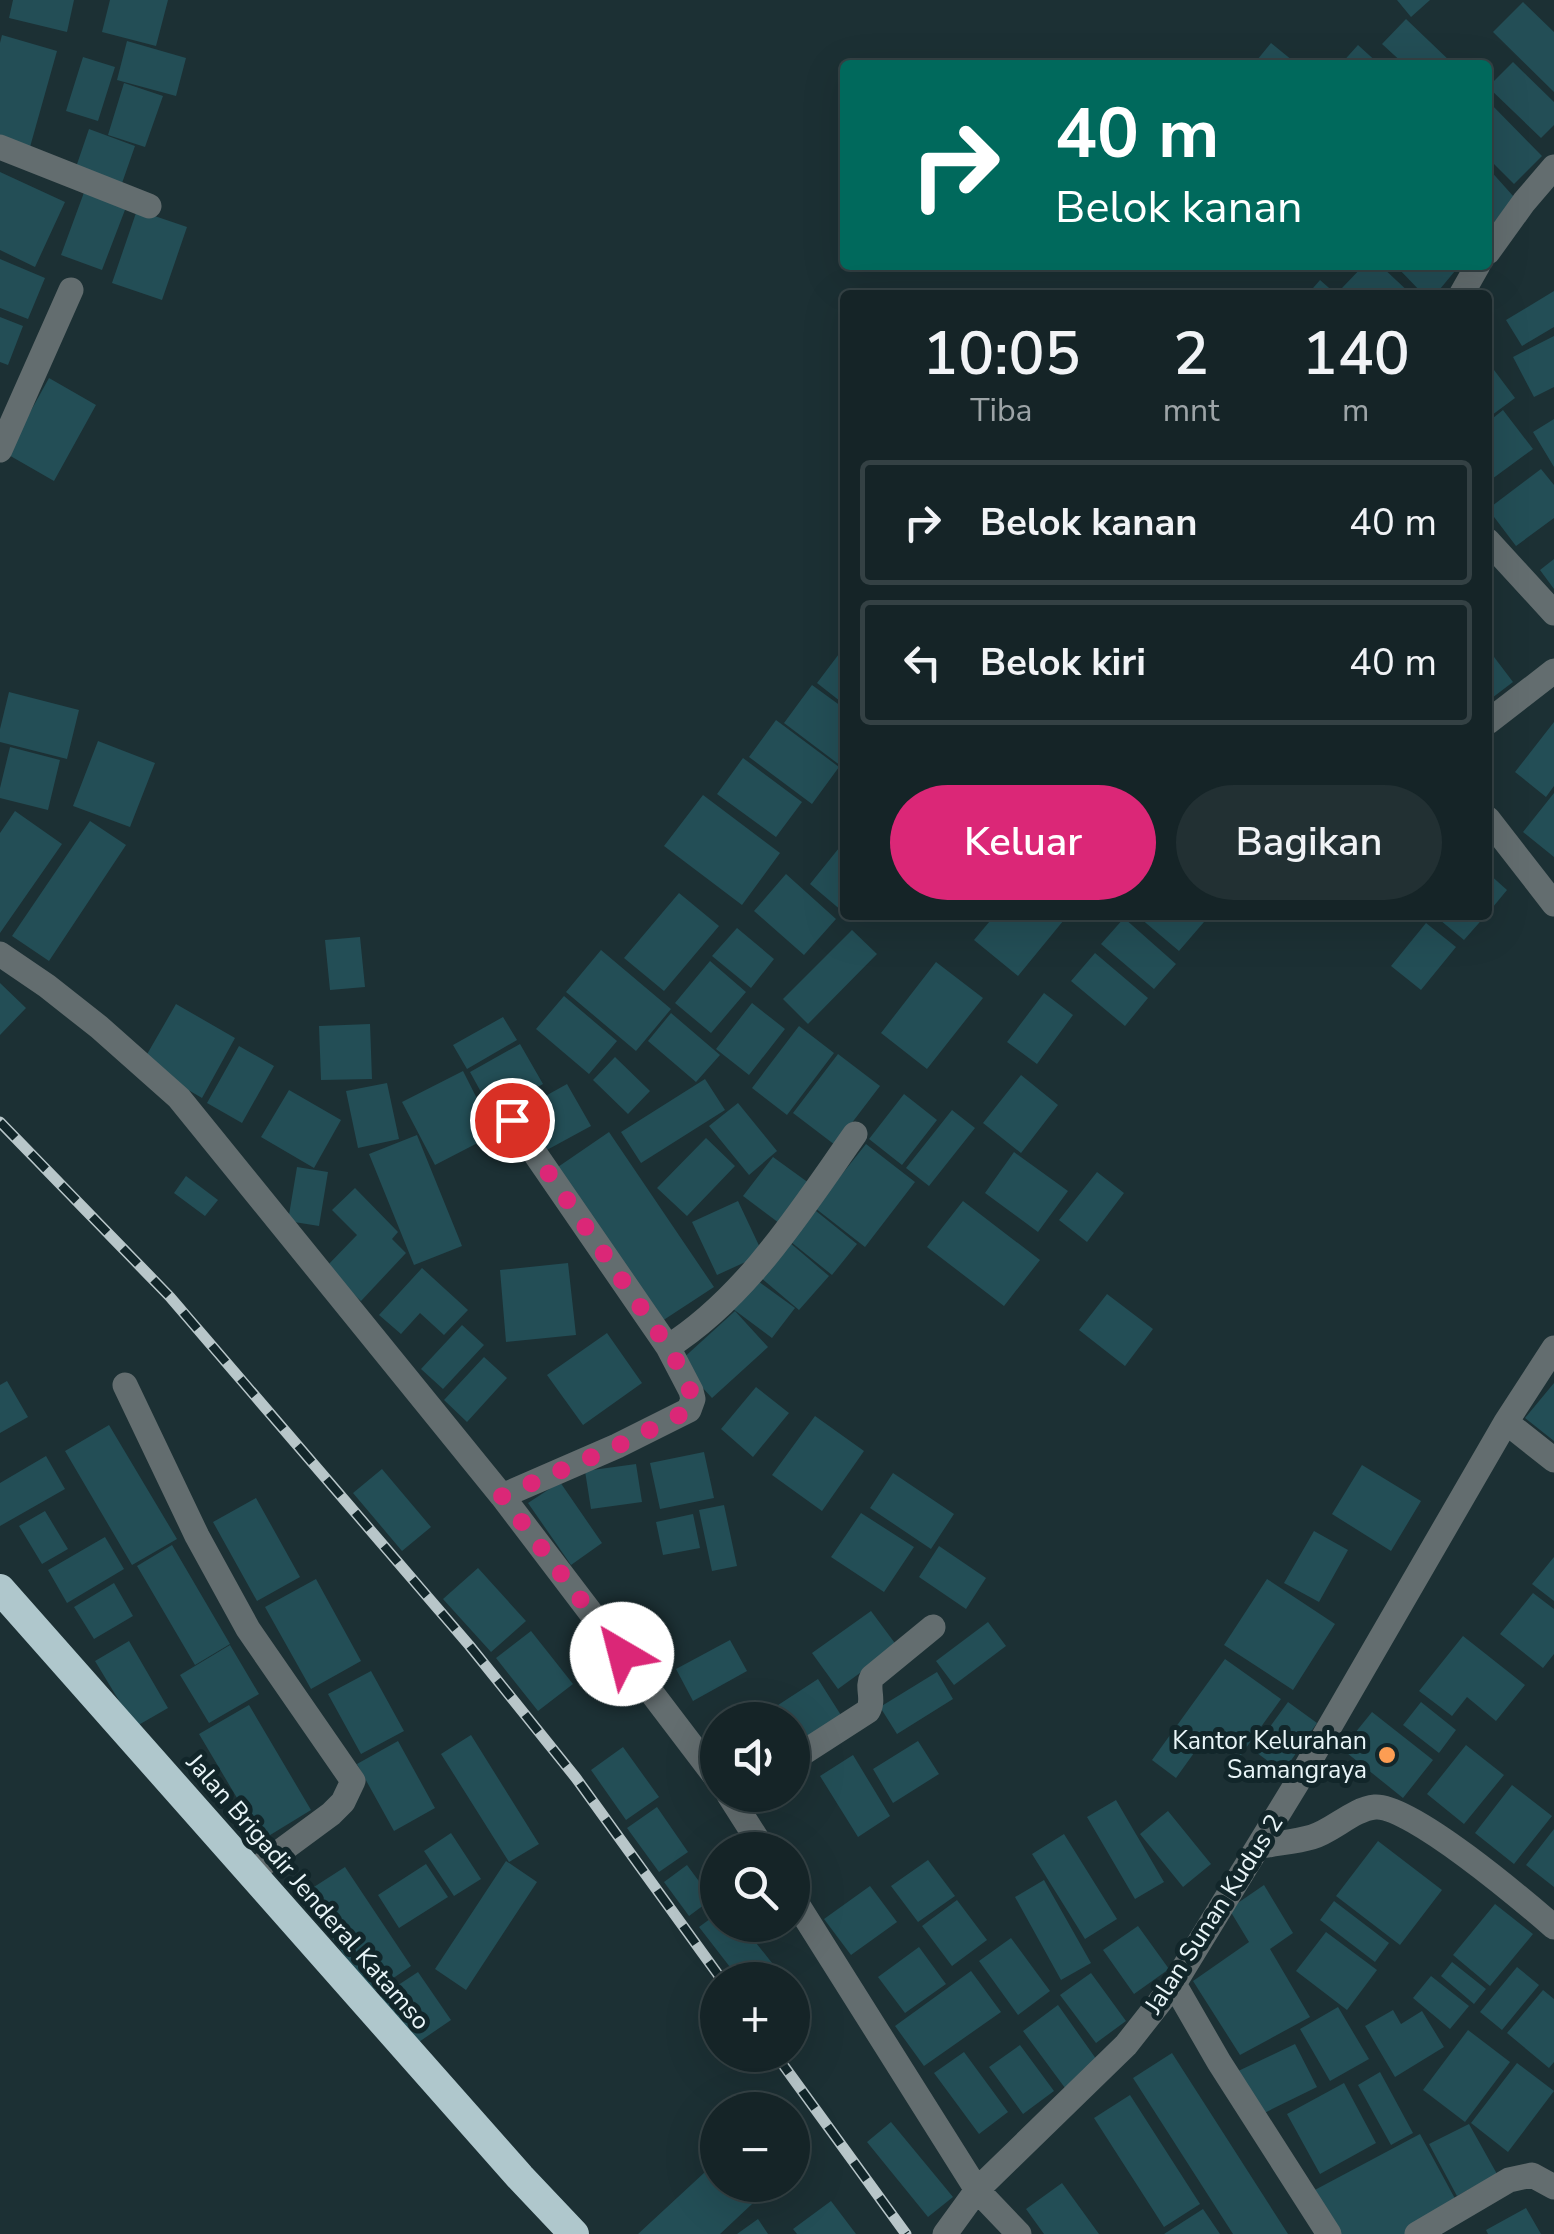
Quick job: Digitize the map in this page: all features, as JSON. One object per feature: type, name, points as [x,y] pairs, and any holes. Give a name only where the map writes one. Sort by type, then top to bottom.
[{"type":"highway","name":"Jalan Brigadir Jenderal Katamso","points":[[0,1589],[574,2234]]},
{"type":"street","points":[[0,147],[149,206]]},
{"type":"street","points":[[1492,246],[1554,167]]},
{"type":"street","points":[[0,450],[70,290]]},
{"type":"street","points":[[1492,545],[1554,613]]},
{"type":"street","points":[[1492,719],[1554,670]]},
{"type":"street","points":[[1492,824],[1554,904]]},
{"type":"street","points":[[0,954],[99,1027],[179,1098],[502,1496],[700,1754]]},
{"type":"street","points":[[502,1496],[617,1446],[688,1410],[693,1400],[668,1347],[512,1120]]},
{"type":"street","points":[[668,1347],[695,1330],[745,1280],[796,1218],[855,1134]]},
{"type":"street","name":"Jalan Sunan Kudus 2","points":[[945,2234],[978,2190],[1126,2045],[1174,1984],[1506,1422],[1554,1348]]},
{"type":"street","points":[[125,1385],[197,1536],[248,1629],[353,1782],[332,1814],[252,1873]]},
{"type":"street","points":[[1506,1422],[1554,1460]]},
{"type":"street","points":[[810,1748],[868,1710],[872,1704],[872,1677],[933,1627]]},
{"type":"street","points":[[1258,1847],[1313,1836],[1368,1808],[1395,1810],[1464,1854],[1554,1927]]},
{"type":"street","points":[[810,1924],[978,2190],[1018,2234]]},
{"type":"street","points":[[1174,1984],[1329,2234]]},
{"type":"street","points":[[1417,2234],[1509,2180],[1532,2176],[1554,2187]]},
{"type":"building","points":[[13,0],[74,0],[67,32],[9,18]]},
{"type":"building","points":[[110,0],[168,0],[156,46],[102,32]]},
{"type":"building","points":[[1397,0],[1430,0],[1411,17]]},
{"type":"building","points":[[1523,2],[1554,32],[1554,92],[1493,32]]},
{"type":"building","points":[[1406,19],[1449,60],[1400,60],[1382,44]]},
{"type":"building","points":[[2,35],[57,51],[30,147],[0,138]]},
{"type":"building","points":[[127,41],[186,58],[176,96],[117,80]]},
{"type":"building","points":[[1271,43],[1292,60],[1257,60]]},
{"type":"building","points":[[1358,45],[1374,60],[1344,60]]},
{"type":"building","points":[[83,57],[115,67],[98,121],[66,111]]},
{"type":"building","points":[[1513,62],[1554,102],[1554,125],[1541,138],[1492,91],[1492,83]]},
{"type":"building","points":[[124,83],[163,96],[145,147],[108,135]]},
{"type":"building","points":[[1492,105],[1542,156],[1514,184],[1492,162]]},
{"type":"building","points":[[89,129],[135,146],[121,186],[75,170]]},
{"type":"building","points":[[0,172],[65,202],[35,267],[0,250]]},
{"type":"building","points":[[1492,172],[1514,197],[1492,225]]},
{"type":"building","points":[[86,187],[128,202],[102,270],[61,255]]},
{"type":"building","points":[[137,210],[187,227],[162,300],[112,283]]},
{"type":"building","points":[[0,259],[45,278],[28,319],[0,308]]},
{"type":"building","points":[[1359,270],[1385,270],[1407,290],[1344,290]]},
{"type":"building","points":[[1400,270],[1456,270],[1439,290],[1419,290]]},
{"type":"building","points":[[1320,280],[1331,290],[1311,290]]},
{"type":"building","points":[[1554,291],[1554,327],[1522,346],[1506,320]]},
{"type":"building","points":[[0,317],[23,326],[8,365],[0,362]]},
{"type":"building","points":[[1554,336],[1554,387],[1534,397],[1513,357]]},
{"type":"building","points":[[1492,367],[1515,398],[1492,415]]},
{"type":"building","points":[[49,378],[96,405],[54,481],[7,454]]},
{"type":"building","points":[[1503,410],[1533,449],[1492,479],[1492,419]]},
{"type":"building","points":[[1554,419],[1554,467],[1533,432]]},
{"type":"building","points":[[1541,469],[1554,485],[1554,518],[1516,546],[1492,514],[1492,506]]},
{"type":"building","points":[[1554,559],[1554,589],[1540,570]]},
{"type":"building","points":[[840,653],[840,701],[817,683]]},
{"type":"building","points":[[1492,654],[1513,682],[1492,698]]},
{"type":"building","points":[[812,685],[840,705],[840,765],[784,723]]},
{"type":"building","points":[[9,692],[79,710],[67,759],[0,742]]},
{"type":"building","points":[[776,720],[839,767],[812,804],[749,757]]},
{"type":"building","points":[[1554,722],[1554,786],[1546,797],[1515,772]]},
{"type":"building","points":[[98,741],[155,763],[130,827],[73,806]]},
{"type":"building","points":[[10,747],[60,760],[48,810],[0,798]]},
{"type":"building","points":[[743,758],[802,802],[776,837],[717,794]]},
{"type":"building","points":[[1554,793],[1554,857],[1523,832]]},
{"type":"building","points":[[703,795],[780,853],[742,905],[664,846]]},
{"type":"building","points":[[15,811],[62,844],[0,933],[0,833]]},
{"type":"building","points":[[90,821],[126,845],[49,961],[12,936]]},
{"type":"building","points":[[839,848],[840,909],[810,884]]},
{"type":"building","points":[[786,874],[836,919],[804,955],[754,911]]},
{"type":"building","points":[[1492,877],[1507,890],[1492,908]]},
{"type":"building","points":[[679,893],[719,926],[664,991],[624,958]]},
{"type":"building","points":[[991,920],[1064,920],[1018,976],[974,940]]},
{"type":"building","points":[[1126,920],[1176,964],[1154,989],[1101,944]]},
{"type":"building","points":[[1142,920],[1206,920],[1179,951]]},
{"type":"building","points":[[1440,920],[1482,920],[1464,940]]},
{"type":"building","points":[[1426,923],[1456,947],[1421,990],[1391,966]]},
{"type":"building","points":[[737,928],[774,959],[751,988],[712,956]]},
{"type":"building","points":[[852,930],[877,954],[808,1024],[783,999]]},
{"type":"building","points":[[360,937],[365,987],[330,990],[325,940]]},
{"type":"building","points":[[601,950],[671,1009],[636,1051],[566,992]]},
{"type":"building","points":[[1095,953],[1148,998],[1125,1026],[1071,981]]},
{"type":"building","points":[[710,961],[746,992],[711,1033],[675,1003]]},
{"type":"building","points":[[936,962],[983,998],[927,1069],[881,1033]]},
{"type":"building","points":[[0,983],[26,1008],[0,1035]]},
{"type":"building","points":[[1044,993],[1073,1015],[1037,1064],[1007,1042]]},
{"type":"building","points":[[564,996],[617,1041],[589,1074],[536,1029]]},
{"type":"building","points":[[752,1003],[785,1029],[749,1075],[716,1049]]},
{"type":"building","points":[[176,1004],[235,1038],[202,1098],[142,1063]]},
{"type":"building","points":[[671,1013],[720,1055],[696,1082],[648,1041]]},
{"type":"building","points":[[503,1017],[517,1040],[467,1069],[453,1045]]},
{"type":"building","points":[[370,1024],[372,1079],[321,1080],[319,1026]]},
{"type":"building","points":[[799,1026],[834,1053],[787,1115],[752,1088]]},
{"type":"building","points":[[520,1044],[543,1084],[492,1112],[470,1072]]},
{"type":"building","points":[[239,1046],[274,1066],[242,1123],[207,1103]]},
{"type":"building","points":[[838,1054],[880,1086],[835,1145],[793,1113]]},
{"type":"building","points":[[615,1057],[650,1091],[628,1114],[593,1080]]},
{"type":"building","points":[[463,1071],[495,1134],[435,1165],[402,1102]]},
{"type":"building","points":[[1021,1075],[1058,1105],[1021,1153],[983,1123]]},
{"type":"building","points":[[705,1079],[725,1110],[641,1163],[621,1132]]},
{"type":"building","points":[[387,1083],[399,1139],[358,1148],[346,1091]]},
{"type":"building","points":[[567,1084],[591,1126],[545,1151],[522,1109]]},
{"type":"building","points":[[289,1090],[341,1120],[314,1168],[261,1137]]},
{"type":"building","points":[[904,1094],[937,1120],[902,1165],[869,1139]]},
{"type":"building","points":[[738,1103],[777,1151],[749,1175],[709,1126]]},
{"type":"building","points":[[952,1110],[975,1128],[929,1186],[906,1168]]},
{"type":"building","points":[[609,1132],[714,1287],[659,1323],[555,1169]]},
{"type":"building","points":[[417,1135],[462,1246],[414,1265],[369,1154]]},
{"type":"building","points":[[706,1138],[735,1166],[687,1216],[657,1188]]},
{"type":"building","points":[[866,1144],[915,1182],[865,1247],[815,1208]]},
{"type":"building","points":[[1014,1152],[1068,1191],[1038,1232],[985,1193]]},
{"type":"building","points":[[773,1157],[813,1186],[783,1226],[743,1196]]},
{"type":"building","points":[[297,1167],[328,1172],[319,1226],[288,1221]]},
{"type":"building","points":[[1097,1172],[1124,1193],[1087,1242],[1059,1220]]},
{"type":"building","points":[[186,1176],[218,1200],[205,1216],[174,1193]]},
{"type":"building","points":[[355,1188],[398,1232],[392,1239],[406,1253],[361,1301],[325,1268],[357,1235],[332,1210]]},
{"type":"building","points":[[738,1201],[763,1254],[717,1275],[692,1222]]},
{"type":"building","points":[[963,1201],[1040,1260],[1004,1306],[927,1247]]},
{"type":"building","points":[[816,1211],[857,1244],[832,1275],[791,1242]]},
{"type":"building","points":[[789,1242],[829,1276],[799,1310],[760,1277]]},
{"type":"building","points":[[568,1263],[576,1335],[506,1342],[500,1270]]},
{"type":"building","points":[[422,1268],[468,1310],[444,1335],[420,1313],[401,1334],[379,1315]]},
{"type":"building","points":[[751,1276],[795,1308],[772,1338],[729,1306]]},
{"type":"building","points":[[1107,1294],[1153,1329],[1125,1366],[1079,1330]]},
{"type":"building","points":[[735,1311],[768,1347],[712,1398],[679,1362]]},
{"type":"building","points":[[462,1325],[484,1345],[443,1389],[421,1369]]},
{"type":"building","points":[[607,1333],[642,1383],[583,1425],[547,1375]]},
{"type":"building","points":[[484,1357],[507,1378],[467,1422],[444,1400]]},
{"type":"building","points":[[7,1381],[28,1417],[0,1433],[0,1385]]},
{"type":"building","points":[[1554,1383],[1554,1441],[1525,1418]]},
{"type":"building","points":[[756,1387],[789,1413],[753,1457],[721,1429]]},
{"type":"building","points":[[815,1416],[864,1451],[822,1511],[772,1475]]},
{"type":"building","points":[[109,1425],[177,1539],[132,1565],[65,1451]]},
{"type":"building","points":[[704,1452],[714,1498],[660,1509],[650,1463]]},
{"type":"building","points":[[46,1456],[65,1489],[0,1526],[0,1483]]},
{"type":"building","points":[[636,1464],[642,1502],[591,1509],[585,1471]]},
{"type":"building","points":[[1362,1465],[1421,1501],[1391,1551],[1332,1514]]},
{"type":"building","points":[[382,1469],[431,1527],[402,1551],[353,1493]]},
{"type":"building","points":[[893,1473],[954,1514],[931,1549],[870,1508]]},
{"type":"building","points":[[560,1482],[602,1543],[571,1565],[528,1503]]},
{"type":"building","points":[[256,1498],[300,1577],[257,1601],[213,1522]]},
{"type":"building","points":[[724,1505],[737,1566],[712,1571],[699,1510]]},
{"type":"building","points":[[45,1511],[68,1549],[42,1564],[19,1526]]},
{"type":"building","points":[[861,1513],[914,1547],[884,1592],[831,1557]]},
{"type":"building","points":[[693,1514],[700,1548],[663,1555],[656,1522]]},
{"type":"building","points":[[1314,1531],[1348,1550],[1319,1602],[1284,1583]]},
{"type":"building","points":[[105,1537],[124,1569],[67,1603],[48,1570]]},
{"type":"building","points":[[172,1545],[230,1644],[195,1665],[137,1566]]},
{"type":"building","points":[[939,1546],[986,1578],[966,1609],[919,1577]]},
{"type":"building","points":[[1554,1557],[1554,1601],[1532,1584]]},
{"type":"building","points":[[478,1568],[526,1621],[491,1652],[443,1599]]},
{"type":"building","points":[[316,1579],[361,1661],[311,1689],[265,1607]]},
{"type":"building","points":[[1267,1579],[1335,1624],[1293,1690],[1224,1645]]},
{"type":"building","points":[[114,1583],[133,1616],[94,1639],[74,1607]]},
{"type":"building","points":[[1533,1593],[1554,1609],[1554,1654],[1543,1668],[1500,1634]]},
{"type":"building","points":[[871,1611],[897,1646],[838,1689],[812,1653]]},
{"type":"building","points":[[988,1622],[1006,1646],[954,1685],[936,1661]]},
{"type":"building","points":[[531,1631],[573,1684],[538,1711],[496,1658]]},
{"type":"building","points":[[1463,1636],[1525,1685],[1496,1721],[1467,1697],[1452,1716],[1419,1691]]},
{"type":"building","points":[[730,1640],[747,1671],[693,1701],[676,1669]]},
{"type":"building","points":[[129,1641],[168,1708],[135,1727],[95,1661]]},
{"type":"building","points":[[230,1645],[259,1694],[209,1723],[180,1675]]},
{"type":"building","points":[[1225,1659],[1281,1699],[1241,1755],[1209,1732],[1176,1778],[1152,1760]]},
{"type":"building","points":[[371,1671],[404,1731],[361,1754],[328,1694]]},
{"type":"building","points":[[937,1672],[953,1699],[897,1734],[880,1707]]},
{"type":"building","points":[[818,1679],[846,1723],[810,1746],[810,1702],[783,1702]]},
{"type":"building","points":[[1288,1702],[1317,1723],[1283,1772],[1253,1750]]},
{"type":"building","points":[[1421,1702],[1456,1730],[1439,1753],[1403,1725]]},
{"type":"building","points":[[249,1705],[311,1810],[262,1840],[199,1734]]},
{"type":"building","name":"Kantor Kelurahan Samangraya","points":[[1372,1712],[1433,1760],[1403,1798],[1342,1749]]},
{"type":"building","points":[[471,1735],[539,1844],[509,1862],[441,1754]]},
{"type":"building","points":[[398,1741],[435,1808],[394,1831],[357,1764]]},
{"type":"building","points":[[918,1741],[939,1774],[893,1803],[873,1769]]},
{"type":"building","points":[[1466,1745],[1504,1775],[1464,1824],[1427,1794]]},
{"type":"building","points":[[623,1747],[659,1797],[626,1820],[591,1770]]},
{"type":"building","points":[[853,1755],[890,1816],[858,1837],[820,1776]]},
{"type":"building","points":[[1512,1785],[1552,1816],[1514,1864],[1475,1833]]},
{"type":"building","points":[[1116,1800],[1164,1882],[1135,1899],[1087,1817]]},
{"type":"building","points":[[657,1807],[688,1852],[659,1872],[627,1828]]},
{"type":"building","points":[[1168,1811],[1211,1864],[1183,1887],[1140,1834]]},
{"type":"building","points":[[1554,1829],[1554,1887],[1526,1865]]},
{"type":"building","points":[[451,1833],[481,1879],[454,1896],[424,1851]]},
{"type":"building","points":[[1064,1834],[1117,1919],[1085,1939],[1032,1854]]},
{"type":"building","points":[[1378,1841],[1442,1890],[1400,1945],[1336,1896]]},
{"type":"building","points":[[928,1860],[955,1896],[918,1922],[891,1886]]},
{"type":"building","points":[[506,1861],[537,1882],[466,1990],[435,1969]]},
{"type":"building","points":[[426,1864],[448,1897],[399,1928],[378,1895]]},
{"type":"building","points":[[687,1865],[700,1883],[700,1908],[689,1916],[664,1882]]},
{"type":"building","points":[[345,1867],[411,1966],[370,1994],[303,1894]]},
{"type":"building","points":[[1044,1880],[1091,1963],[1061,1980],[1015,1897]]},
{"type":"building","points":[[1264,1885],[1293,1933],[1270,1949],[1310,2017],[1240,2055],[1193,1981],[1249,1942],[1229,1909]]},
{"type":"building","points":[[870,1886],[897,1922],[851,1955],[824,1919]]},
{"type":"building","points":[[957,1900],[987,1940],[952,1966],[922,1926]]},
{"type":"building","points":[[1334,1901],[1389,1943],[1375,1962],[1320,1920]]},
{"type":"building","points":[[1495,1904],[1533,1934],[1490,1986],[1453,1955]]},
{"type":"building","points":[[1138,1926],[1169,1969],[1134,1994],[1103,1950]]},
{"type":"building","points":[[1326,1932],[1377,1970],[1347,2010],[1296,1971]]},
{"type":"building","points":[[1011,1938],[1050,1991],[1018,2015],[979,1961]]},
{"type":"building","points":[[711,1942],[755,1942],[771,1962],[726,1962]]},
{"type":"building","points":[[919,1947],[946,1984],[905,2013],[878,1977]]},
{"type":"building","points":[[1452,1962],[1486,1989],[1474,2004],[1441,1976]]},
{"type":"building","points":[[1517,1967],[1539,1985],[1502,2030],[1480,2012]]},
{"type":"building","points":[[971,1971],[1001,2012],[924,2066],[895,2026]]},
{"type":"building","points":[[418,1972],[451,2020],[413,2046],[380,1997]]},
{"type":"building","points":[[1091,1973],[1126,2021],[1096,2043],[1060,1995]]},
{"type":"building","points":[[1431,1976],[1469,2006],[1450,2029],[1413,1998]]},
{"type":"building","points":[[1543,1990],[1554,1999],[1554,2062],[1549,2068],[1507,2033]]},
{"type":"building","points":[[1058,2005],[1099,2063],[1065,2088],[1023,2031]]},
{"type":"building","points":[[1338,2007],[1369,2059],[1330,2081],[1300,2029]]},
{"type":"building","points":[[1393,2010],[1401,2024],[1422,2011],[1444,2047],[1395,2077],[1365,2026]]},
{"type":"building","points":[[1468,2030],[1510,2062],[1465,2122],[1423,2090]]},
{"type":"building","points":[[1295,2044],[1317,2087],[1256,2117],[1234,2073]]},
{"type":"building","points":[[1020,2045],[1054,2091],[1023,2114],[989,2067]]},
{"type":"building","points":[[964,2052],[1008,2112],[979,2134],[934,2073]]},
{"type":"building","points":[[1172,2053],[1288,2234],[1233,2234],[1133,2078]]},
{"type":"building","points":[[1517,2063],[1554,2091],[1508,2152],[1471,2123]]},
{"type":"building","points":[[1380,2072],[1413,2133],[1391,2145],[1358,2085]]},
{"type":"building","points":[[1344,2083],[1376,2143],[1320,2174],[1287,2114]]},
{"type":"building","points":[[1130,2095],[1200,2204],[1164,2227],[1094,2118]]},
{"type":"building","points":[[891,2122],[953,2197],[928,2217],[867,2142]]},
{"type":"building","points":[[1469,2124],[1497,2174],[1457,2196],[1429,2144]]},
{"type":"building","points":[[1420,2134],[1459,2206],[1407,2234],[1334,2234],[1311,2192]]},
{"type":"building","points":[[700,2177],[700,2202],[754,2202],[720,2234],[638,2234]]},
{"type":"building","points":[[1062,2183],[1099,2234],[1044,2234],[1026,2209]]},
{"type":"building","points":[[831,2201],[856,2234],[797,2234],[793,2229]]},
{"type":"building","points":[[1526,2208],[1541,2234],[1488,2234],[1486,2230]]},
{"type":"building","points":[[1203,2209],[1220,2234],[1164,2234]]},
{"type":"building","points":[[758,2219],[768,2234],[737,2234]]},
{"type":"railway","points":[[0,1122],[170,1297],[469,1645],[576,1778],[709,1962]]},
{"type":"railway","points":[[788,2072],[906,2234]]},
{"type":"place","name":"Kantor Kelurahan Samangraya","points":[[1387,1755]]},
{"type":"route","points":[[512,1120],[668,1347],[686,1378],[693,1400],[688,1410],[676,1417],[502,1496],[622,1654]]}]
